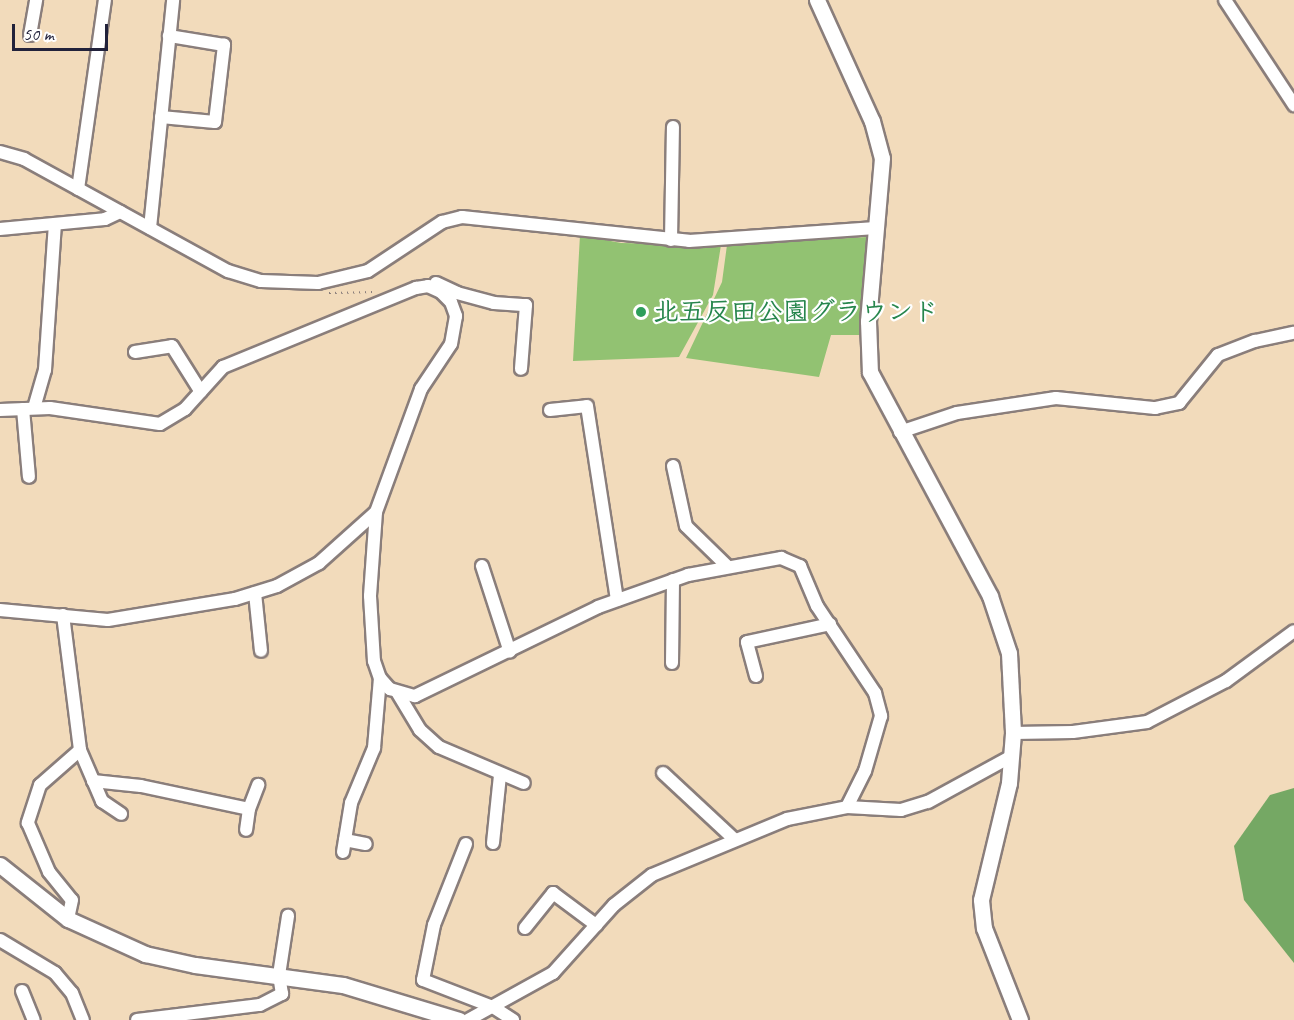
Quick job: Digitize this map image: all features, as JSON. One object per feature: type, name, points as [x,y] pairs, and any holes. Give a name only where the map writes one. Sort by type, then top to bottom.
[{"type":"street","points":[[30,35],[36,0]]},
{"type":"street","points":[[78,189],[105,0]]},
{"type":"street","points":[[150,228],[173,0]]},
{"type":"street","points":[[817,0],[877,138],[882,158],[867,352],[876,389],[1001,622],[1010,653],[1013,734],[1011,756],[981,900],[984,928],[1020,1020]]},
{"type":"street","points":[[1225,0],[1294,105]]},
{"type":"street","points":[[161,117],[215,122],[224,45],[169,36]]},
{"type":"street","points":[[671,240],[673,127]]},
{"type":"street","points":[[0,152],[24,159],[228,271],[261,281],[318,283],[368,271],[442,222],[462,217],[671,240],[876,228]]},
{"type":"street","points":[[0,229],[105,219],[120,212]]},
{"type":"street","points":[[29,477],[28,409],[45,370],[55,224]]},
{"type":"street","points":[[421,288],[423,282],[439,283],[457,293],[485,300],[526,305],[522,369]]},
{"type":"street","points":[[0,411],[28,409],[160,424],[185,409],[223,367],[421,288],[441,292],[451,302],[456,316],[451,344],[422,389],[376,512],[370,596],[374,661],[380,678],[374,748],[351,804],[344,846],[366,844]]},
{"type":"street","points":[[900,432],[957,412],[1056,398],[1155,408],[1179,403],[1218,355],[1255,341],[1294,333]]},
{"type":"street","points":[[135,352],[172,346],[201,392]]},
{"type":"street","points":[[550,411],[587,406],[617,600]]},
{"type":"street","points":[[673,466],[686,526],[727,566]]},
{"type":"street","points":[[0,610],[108,620],[191,608],[255,593],[277,586],[319,564],[376,512]]},
{"type":"street","points":[[396,692],[415,696],[617,600],[673,580],[727,566],[781,558],[800,566],[817,606],[875,693],[881,716],[865,771],[847,807]]},
{"type":"street","points":[[482,566],[510,652]]},
{"type":"street","points":[[672,663],[673,580]]},
{"type":"street","points":[[255,593],[261,651]]},
{"type":"street","points":[[63,615],[80,750],[102,801],[121,814]]},
{"type":"street","points":[[756,676],[747,642],[830,624]]},
{"type":"street","points":[[1013,734],[1073,732],[1147,722],[1226,681],[1294,632]]},
{"type":"street","points":[[380,678],[396,692],[420,730],[439,747],[500,775],[524,783]]},
{"type":"street","points":[[69,919],[72,900],[49,872],[28,823],[40,785],[80,750]]},
{"type":"street","points":[[468,1020],[553,973],[596,925],[652,875],[787,819],[847,807],[902,810],[928,802],[1011,756]]},
{"type":"street","points":[[663,773],[735,840]]},
{"type":"street","points":[[493,843],[500,775]]},
{"type":"street","points":[[93,781],[141,786],[249,809]]},
{"type":"street","points":[[246,830],[249,809],[258,785]]},
{"type":"street","points":[[466,844],[434,925],[423,980],[513,1020]]},
{"type":"street","points":[[0,865],[69,919],[145,954],[195,965],[279,975],[354,988],[459,1020]]},
{"type":"street","points":[[525,928],[553,893],[596,925]]},
{"type":"street","points":[[138,1020],[260,1005],[282,994],[279,975],[288,916]]},
{"type":"street","points":[[0,939],[55,973],[72,993],[83,1020]]},
{"type":"street","points":[[22,991],[34,1020]]},
{"type":"path","points":[[318,283],[332,295],[384,291]]},
{"type":"green space","name":"北五反田公園グラウンド","points":[[580,235],[621,243],[721,245],[713,295],[679,357],[573,361]]},
{"type":"green space","points":[[867,237],[861,335],[831,335],[819,377],[686,358],[722,282],[727,245]]},
{"type":"green space","points":[[1294,788],[1294,963],[1244,900],[1234,846],[1270,795]]},
{"type":"place","name":"北五反田公園グラウンド","points":[[641,312]]}]
